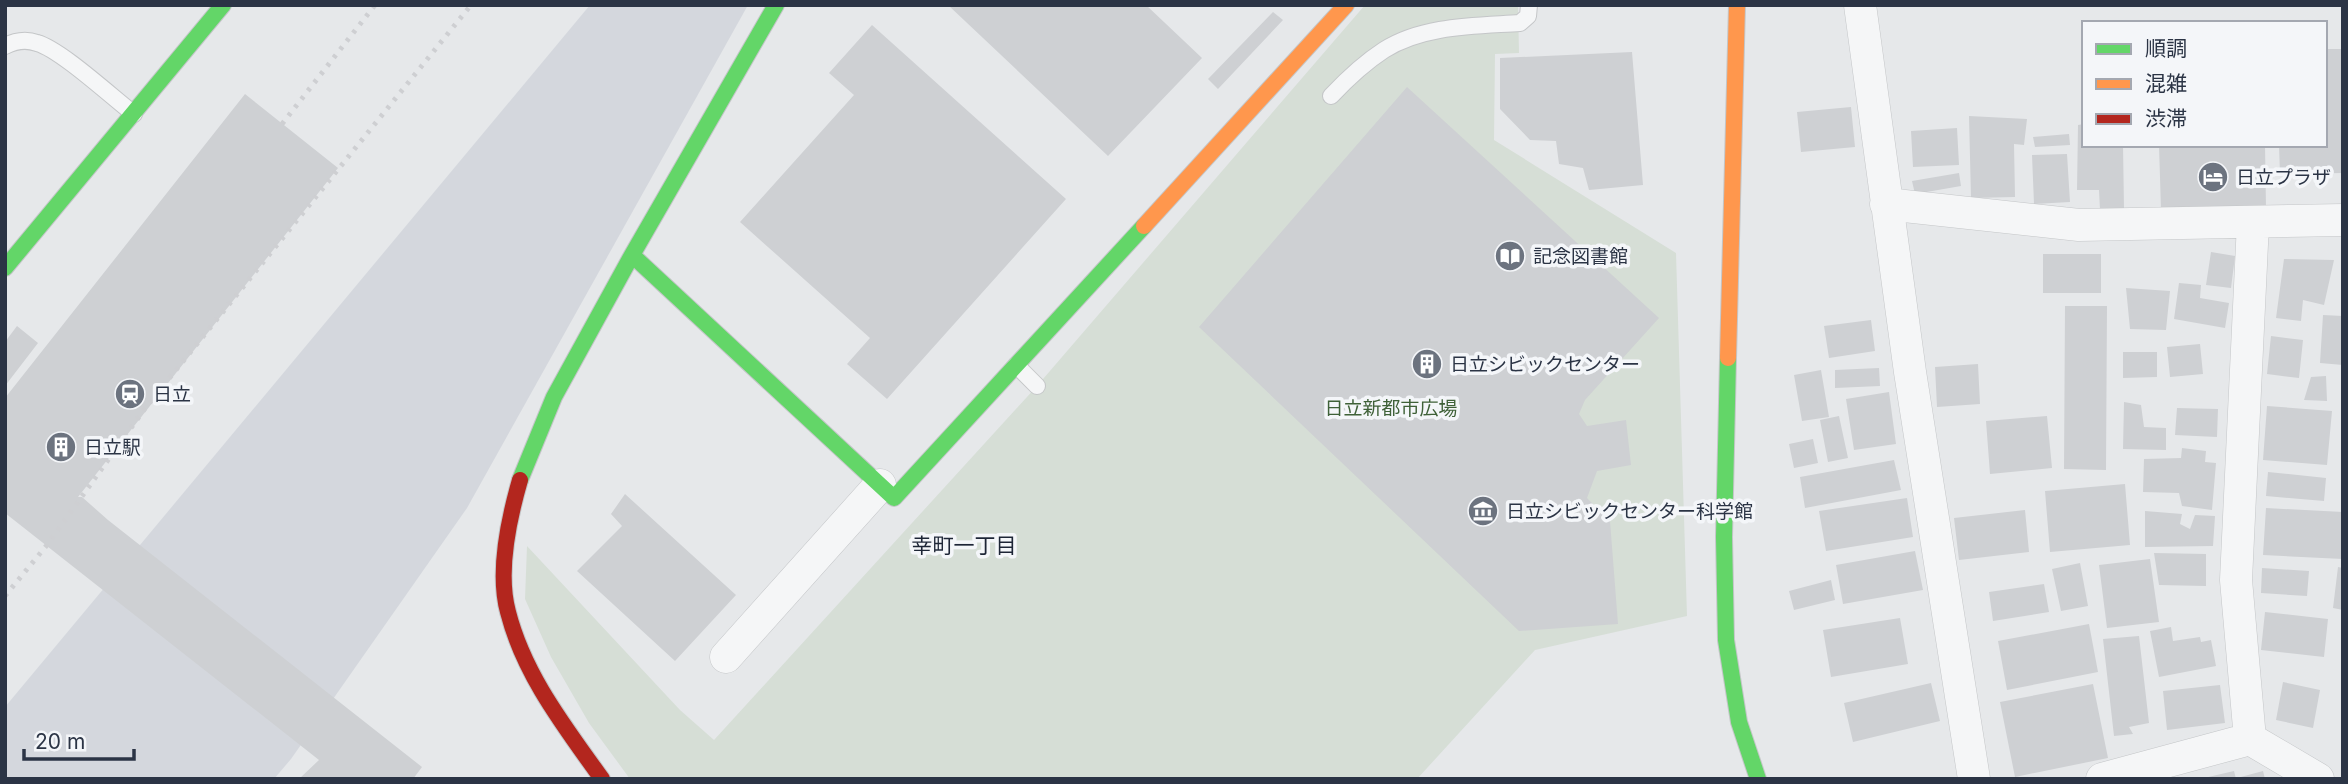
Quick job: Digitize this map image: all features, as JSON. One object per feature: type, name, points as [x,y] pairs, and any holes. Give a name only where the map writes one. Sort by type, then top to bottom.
[{"type":"street","points":[[5,268],[223,5]]},
{"type":"street","points":[[602,779],[551,709],[525,659],[507,610],[504,563],[510,514],[525,465],[554,397],[632,255],[776,5]]},
{"type":"street","points":[[632,255],[894,498],[1346,5]]},
{"type":"street","points":[[1737,5],[1724,537],[1726,640],[1739,722],[1758,779]]},
{"type":"street","points":[[1860,5],[1910,372],[1974,779]]},
{"type":"street","points":[[1886,204],[2079,225],[2343,220]]},
{"type":"street","points":[[2250,739],[2236,580],[2253,223]]},
{"type":"street","points":[[726,657],[880,485]]},
{"type":"street","points":[[2102,779],[2250,739],[2318,779]]},
{"type":"lane","points":[[1331,96],[1354,72],[1385,49],[1418,36],[1456,27],[1520,23],[1528,16],[1529,5]]},
{"type":"lane","points":[[5,46],[25,41],[39,43],[60,56],[134,114]]},
{"type":"lane","points":[[1016,365],[1037,386]]},
{"type":"shaded area","points":[[590,5],[748,5],[467,508],[291,759],[274,779],[5,779],[5,707]]},
{"type":"green space","name":"日立新都市広場","points":[[1365,5],[1518,5],[1519,53],[1495,54],[1494,140],[1676,253],[1687,616],[1535,650],[1417,779],[630,779],[589,723],[551,657],[525,599],[527,546],[680,710],[714,740],[1037,386]]},
{"type":"building","points":[[948,5],[1146,5],[1202,58],[1108,156]]},
{"type":"building","points":[[1273,12],[1283,20],[1218,89],[1208,79]]},
{"type":"building","points":[[872,25],[1066,199],[887,399],[847,364],[870,338],[740,222],[854,95],[829,73]]},
{"type":"building","points":[[2327,49],[2343,49],[2343,173],[2280,174],[2279,147],[2327,147]]},
{"type":"building","points":[[1632,52],[1643,185],[1589,190],[1583,168],[1559,164],[1556,141],[1530,140],[1500,109],[1500,58]]},
{"type":"building","name":"日立シビックセンター","points":[[1407,87],[1659,318],[1585,400],[1579,414],[1587,426],[1626,420],[1631,465],[1597,471],[1587,498],[1610,521],[1618,624],[1519,631],[1199,327]]},
{"type":"building","name":"日立駅","points":[[245,94],[338,168],[78,497],[82,497],[422,767],[413,779],[299,779],[319,760],[5,513],[5,398]]},
{"type":"building","points":[[1851,107],[1855,147],[1801,152],[1797,112]]},
{"type":"building","points":[[1969,116],[2027,119],[2024,145],[2014,144],[2015,197],[1971,198]]},
{"type":"building","points":[[2082,124],[2082,147],[2123,147],[2124,209],[2100,210],[2099,190],[2077,190],[2078,125]]},
{"type":"building","points":[[1957,128],[1959,165],[1913,167],[1911,131]]},
{"type":"building","points":[[2069,134],[2070,145],[2035,147],[2033,137]]},
{"type":"building","name":"日立プラザ","points":[[2159,147],[2265,147],[2266,208],[2161,210]]},
{"type":"building","points":[[2067,154],[2070,202],[2034,204],[2032,155]]},
{"type":"building","points":[[1959,173],[1961,186],[1915,194],[1912,181]]},
{"type":"building","points":[[2211,252],[2235,256],[2231,288],[2206,285]]},
{"type":"building","points":[[2043,254],[2101,254],[2101,293],[2043,293]]},
{"type":"building","points":[[2284,259],[2334,260],[2324,305],[2303,300],[2301,321],[2276,318]]},
{"type":"building","points":[[2179,283],[2201,285],[2200,298],[2229,303],[2225,328],[2174,319]]},
{"type":"building","points":[[2126,288],[2170,291],[2166,330],[2130,329]]},
{"type":"building","points":[[2065,306],[2107,306],[2106,470],[2064,469]]},
{"type":"building","points":[[2323,315],[2343,316],[2343,365],[2320,363]]},
{"type":"building","points":[[1871,320],[1875,351],[1829,358],[1824,326]]},
{"type":"building","points":[[17,326],[38,343],[5,386],[5,342]]},
{"type":"building","points":[[2271,336],[2303,340],[2299,378],[2267,374]]},
{"type":"building","points":[[2200,344],[2203,374],[2170,377],[2167,347]]},
{"type":"building","points":[[2123,352],[2157,352],[2157,377],[2123,378]]},
{"type":"building","points":[[1978,364],[1980,404],[1937,407],[1935,367]]},
{"type":"building","points":[[1879,368],[1880,386],[1835,388],[1835,370]]},
{"type":"building","points":[[1821,370],[1829,417],[1802,421],[1794,375]]},
{"type":"building","points":[[2326,376],[2327,401],[2304,400],[2311,377]]},
{"type":"building","points":[[1889,392],[1896,444],[1854,450],[1846,399]]},
{"type":"building","points":[[2124,402],[2141,405],[2144,427],[2166,428],[2166,450],[2123,449]]},
{"type":"building","points":[[2267,406],[2332,411],[2327,465],[2263,460]]},
{"type":"building","points":[[2177,408],[2218,409],[2217,437],[2175,435]]},
{"type":"building","points":[[1839,416],[1848,458],[1828,462],[1820,420]]},
{"type":"building","points":[[2047,416],[2052,468],[1990,474],[1986,421]]},
{"type":"building","points":[[1813,439],[1818,463],[1794,468],[1789,444]]},
{"type":"building","points":[[2182,448],[2206,451],[2205,462],[2216,463],[2212,510],[2182,506],[2179,493],[2143,492],[2144,459],[2181,458]]},
{"type":"building","points":[[1894,460],[1901,490],[1805,508],[1800,477]]},
{"type":"building","points":[[2268,472],[2326,478],[2324,501],[2266,496]]},
{"type":"building","points":[[2125,484],[2130,545],[2050,552],[2045,491]]},
{"type":"building","points":[[625,494],[736,595],[675,661],[577,571],[622,526],[611,514]]},
{"type":"building","points":[[1907,498],[1913,537],[1826,551],[1819,511]]},
{"type":"building","points":[[2266,508],[2343,512],[2343,559],[2263,555]]},
{"type":"building","points":[[2025,510],[2029,552],[1959,560],[1954,518]]},
{"type":"building","points":[[2145,511],[2182,514],[2180,524],[2190,529],[2195,515],[2215,516],[2213,546],[2145,547]]},
{"type":"building","points":[[1915,551],[1923,590],[1843,604],[1836,565]]},
{"type":"building","points":[[2154,553],[2206,554],[2206,586],[2159,585]]},
{"type":"building","points":[[2150,559],[2159,622],[2107,628],[2099,565]]},
{"type":"building","points":[[2080,563],[2088,606],[2061,611],[2052,569]]},
{"type":"building","points":[[2338,567],[2343,568],[2343,610],[2333,608]]},
{"type":"building","points":[[2262,568],[2309,571],[2307,596],[2261,593]]},
{"type":"building","points":[[1831,580],[1835,600],[1794,610],[1789,591]]},
{"type":"building","points":[[2044,584],[2049,612],[1993,621],[1989,592]]},
{"type":"building","points":[[2265,612],[2328,619],[2324,657],[2261,650]]},
{"type":"building","points":[[1900,618],[1908,664],[1831,677],[1823,630]]},
{"type":"building","points":[[2089,624],[2098,672],[2007,690],[1998,641]]},
{"type":"building","points":[[2171,627],[2173,641],[2200,637],[2201,642],[2211,640],[2216,666],[2159,677],[2150,631]]},
{"type":"building","points":[[2139,636],[2149,723],[2129,727],[2133,734],[2114,736],[2103,639]]},
{"type":"building","points":[[2283,682],[2320,690],[2313,728],[2276,720]]},
{"type":"building","points":[[1931,683],[1940,721],[1853,742],[1844,703]]},
{"type":"building","points":[[2093,684],[2108,758],[2015,777],[2000,702]]},
{"type":"building","points":[[2220,685],[2225,723],[2167,730],[2163,691]]},
{"type":"building","points":[[2234,771],[2236,779],[2204,779],[2204,778]]},
{"type":"building","points":[[2263,771],[2265,779],[2237,779],[2237,778]]},
{"type":"railway","points":[[282,124],[375,5]]},
{"type":"railway","points":[[5,596],[47,545],[146,407],[471,5]]},
{"type":"traffic: fast","points":[[5,268],[223,5]]},
{"type":"traffic: fast","points":[[520,480],[554,397],[632,255],[776,5]]},
{"type":"traffic: fast","points":[[632,255],[894,498],[1144,226]]},
{"type":"traffic: fast","points":[[1728,358],[1724,537],[1726,640],[1739,722],[1758,779]]},
{"type":"traffic: slow","points":[[1144,226],[1346,5]]},
{"type":"traffic: slow","points":[[1728,358],[1737,5]]},
{"type":"traffic: jam","points":[[520,480],[508,528],[504,563],[508,612],[515,635],[535,679],[602,779]]},
{"type":"place","name":"日立プラザ","points":[[2213,177]]},
{"type":"place","name":"記念図書館","points":[[1510,256]]},
{"type":"place","name":"日立シビックセンター","points":[[1427,364]]},
{"type":"place","name":"日立","points":[[130,394]]},
{"type":"place","name":"日立駅","points":[[61,447]]},
{"type":"place","name":"日立シビックセンター科学館","points":[[1483,511]]},
{"type":"district","name":"幸町一丁目","points":[[964,546]]}]
